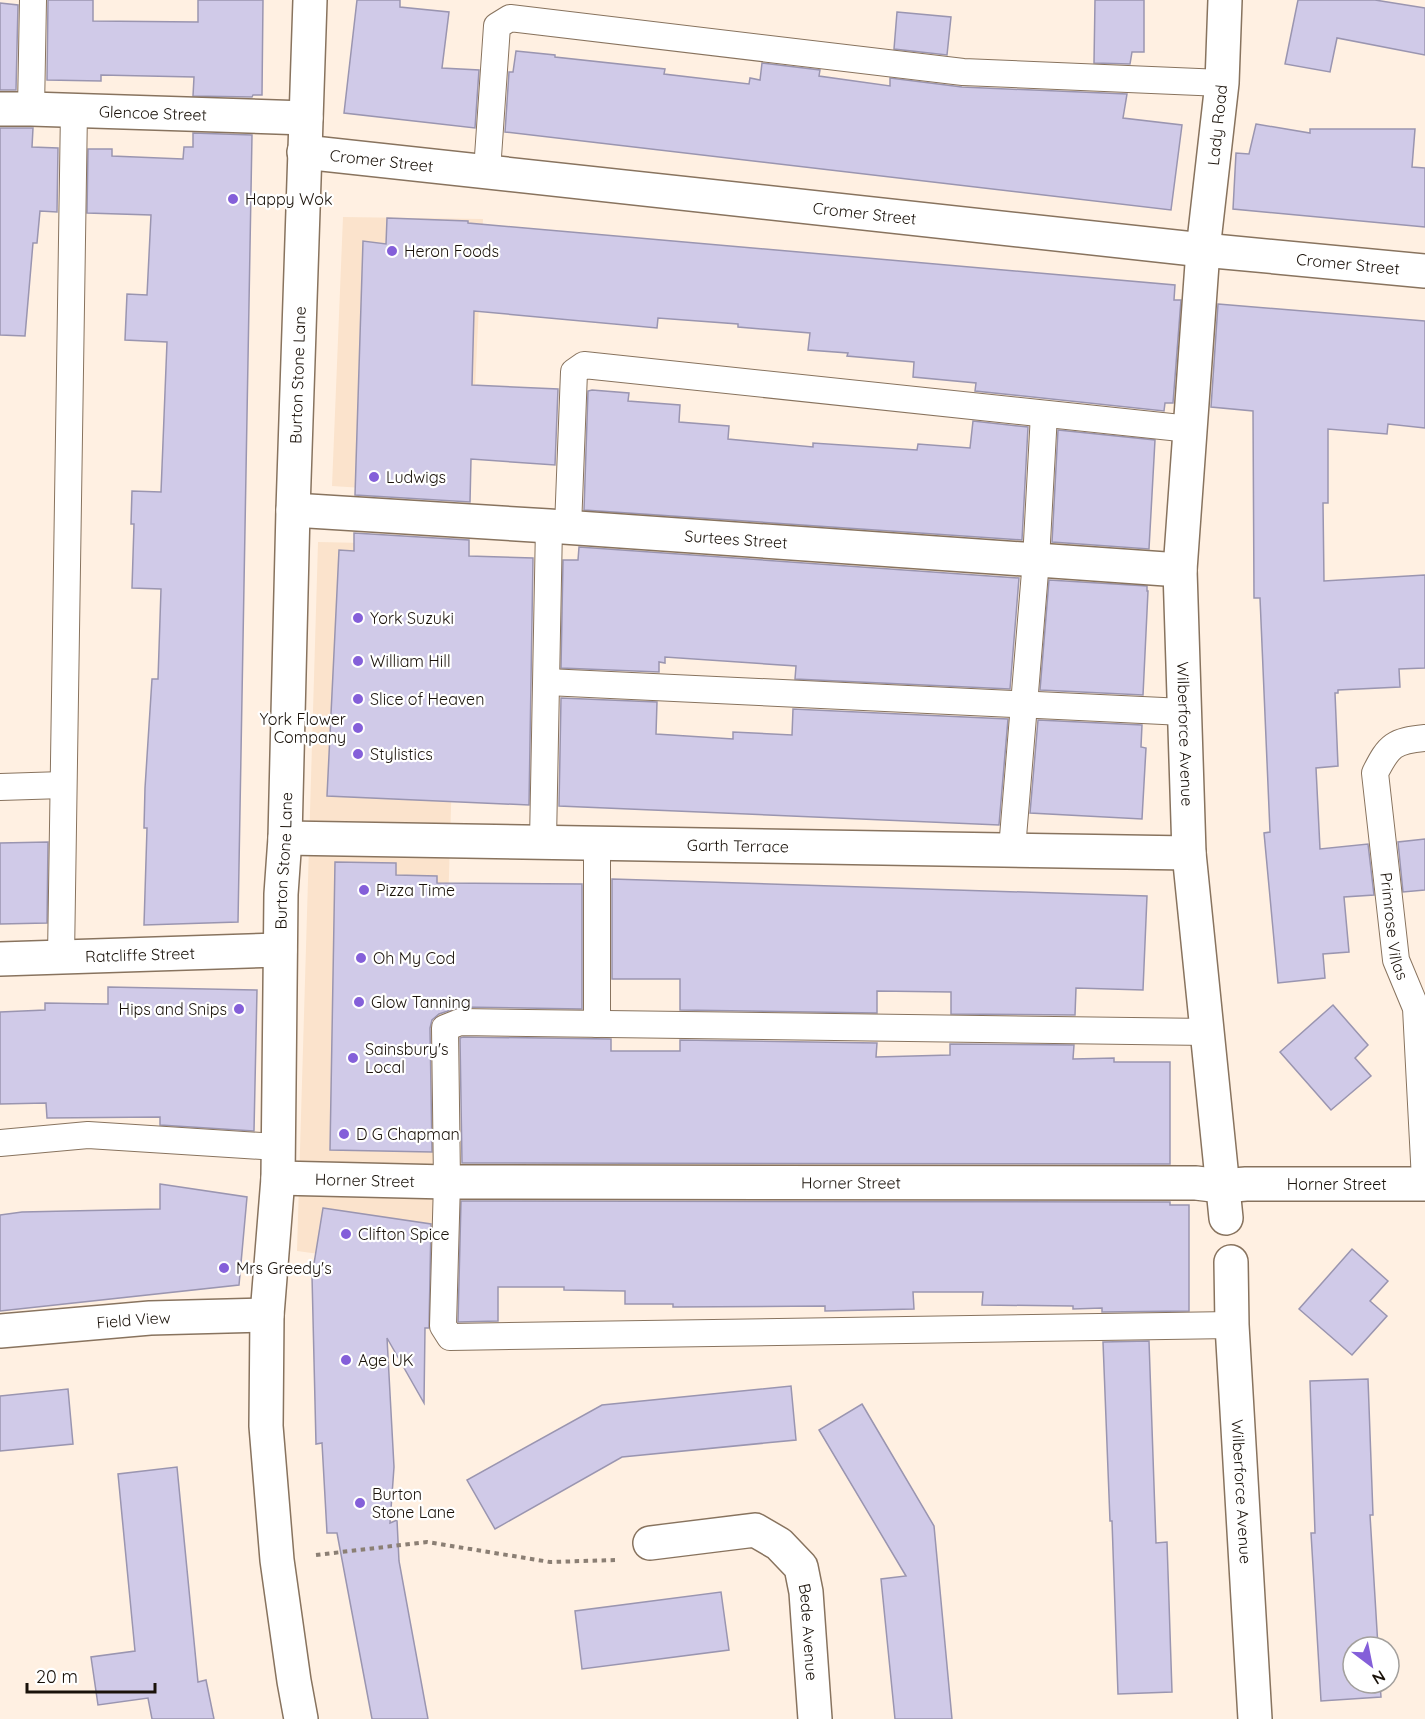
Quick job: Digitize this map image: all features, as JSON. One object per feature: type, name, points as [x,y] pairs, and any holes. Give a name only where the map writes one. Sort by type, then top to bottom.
[{"type":"street","name":"Burton Stone Lane","points":[[301,1719],[277,1560],[266,1426],[267,1316],[278,1162],[280,950],[310,0]]},
{"type":"street","name":"Lady Road","points":[[1203,250],[1222,83],[1225,0]]},
{"type":"street","name":"Glencoe Street","points":[[16,109],[306,118]]},
{"type":"street","name":"Cromer Street","points":[[304,152],[1203,250],[1425,271]]},
{"type":"street","name":"Wilberforce Avenue","points":[[1203,250],[1180,570],[1189,853],[1226,1218]]},
{"type":"street","name":"Surtees Street","points":[[293,510],[559,526],[1180,570]]},
{"type":"street","name":"Garth Terrace","points":[[285,838],[1189,853]]},
{"type":"street","name":"Ratcliffe Street","points":[[0,959],[280,950]]},
{"type":"street","name":"Horner Street","points":[[278,1162],[447,1182],[1196,1183],[1221,1186],[1425,1182]]},
{"type":"street","name":"Wilberforce Avenue","points":[[1230,1262],[1255,1719]]},
{"type":"street","name":"Field View","points":[[0,1331],[150,1318],[267,1316]]},
{"type":"street","name":"Bede Avenue","points":[[650,1543],[755,1530],[779,1544],[801,1567],[806,1592],[815,1719]]},
{"type":"lane","points":[[16,109],[33,0]]},
{"type":"lane","points":[[487,171],[497,26],[510,18],[963,72],[1222,83]]},
{"type":"lane","points":[[60,957],[74,110]]},
{"type":"lane","points":[[543,841],[547,682],[559,526],[574,372],[584,365],[1190,429]]},
{"type":"lane","points":[[1012,849],[1036,560],[1044,414]]},
{"type":"lane","points":[[547,682],[1184,712]]},
{"type":"lane","name":"Primrose Villas","points":[[1425,738],[1404,740],[1385,752],[1375,773],[1396,960],[1416,1008],[1425,1182]]},
{"type":"lane","points":[[0,787],[63,785]]},
{"type":"lane","points":[[597,842],[597,1024]]},
{"type":"lane","points":[[1208,1032],[460,1022],[445,1028],[447,1182],[443,1326],[450,1337],[1232,1325]]},
{"type":"lane","points":[[0,1143],[88,1135],[278,1162]]},
{"type":"path","points":[[277,1560],[428,1542],[550,1563],[614,1560],[650,1543]]},
{"type":"shaded area","points":[[343,217],[483,219],[470,495],[332,486]]},
{"type":"shaded area","points":[[318,542],[459,545],[437,1270],[297,1251]]},
{"type":"building","points":[[48,0],[93,0],[93,21],[198,22],[198,0],[263,0],[262,95],[252,97],[193,96],[194,77],[101,75],[101,81],[47,80]]},
{"type":"building","points":[[357,0],[400,0],[400,7],[449,12],[442,68],[479,70],[475,128],[344,113]]},
{"type":"building","points":[[1095,0],[1144,0],[1144,52],[1132,52],[1130,64],[1094,63]]},
{"type":"building","points":[[1298,0],[1375,0],[1425,8],[1425,55],[1337,38],[1330,72],[1285,64]]},
{"type":"building","points":[[0,3],[18,5],[16,90],[0,90]]},
{"type":"building","points":[[897,12],[951,17],[947,55],[894,49]]},
{"type":"building","points":[[516,51],[665,69],[664,74],[749,84],[750,78],[760,80],[762,63],[820,70],[819,76],[890,86],[890,78],[962,87],[1127,94],[1123,118],[1182,125],[1171,210],[505,132],[509,72],[513,72]]},
{"type":"building","points":[[1256,124],[1310,133],[1310,129],[1415,129],[1412,167],[1425,168],[1425,227],[1233,209],[1236,153],[1249,154]]},
{"type":"building","points":[[0,128],[33,128],[32,147],[58,148],[57,212],[40,211],[37,243],[33,243],[25,336],[0,335]]},
{"type":"building","points":[[193,133],[252,135],[238,922],[144,925],[147,828],[144,828],[145,788],[152,679],[158,679],[161,589],[132,588],[134,524],[131,524],[132,491],[161,492],[167,342],[125,340],[127,294],[147,295],[151,215],[87,213],[88,149],[112,149],[112,156],[183,159],[184,147],[193,147]]},
{"type":"building","points":[[387,218],[468,221],[468,223],[1175,285],[1174,300],[1181,300],[1173,403],[1165,403],[1164,411],[975,391],[976,383],[913,377],[914,362],[808,350],[810,333],[738,327],[738,324],[658,318],[657,328],[474,311],[472,385],[558,389],[555,465],[471,459],[470,502],[355,495],[363,241],[386,244]]},
{"type":"building","points":[[1218,304],[1425,321],[1425,428],[1388,424],[1387,434],[1328,429],[1328,503],[1323,503],[1324,581],[1425,575],[1425,668],[1399,669],[1400,687],[1338,690],[1338,693],[1335,693],[1338,766],[1316,768],[1320,849],[1368,844],[1374,895],[1344,897],[1349,952],[1323,954],[1325,978],[1278,983],[1264,833],[1270,832],[1260,598],[1254,598],[1253,411],[1211,407]]},
{"type":"building","points":[[588,391],[629,393],[628,401],[680,405],[679,422],[729,426],[728,439],[813,447],[813,443],[917,450],[918,444],[970,448],[973,421],[1028,427],[1022,540],[584,510]]},
{"type":"building","points":[[1058,430],[1155,440],[1149,549],[1052,542]]},
{"type":"building","points":[[354,533],[469,540],[469,556],[533,558],[529,805],[327,796],[339,550],[354,551]]},
{"type":"building","points":[[579,547],[1019,578],[1010,689],[795,679],[796,666],[665,657],[665,663],[659,662],[659,672],[561,668],[563,560],[578,560]]},
{"type":"building","points":[[1049,580],[1147,586],[1143,695],[1040,690]]},
{"type":"building","points":[[561,698],[657,702],[656,734],[733,739],[733,732],[792,735],[793,709],[1008,719],[999,825],[559,806]]},
{"type":"building","points":[[1038,720],[1142,725],[1141,747],[1146,748],[1142,819],[1030,813]]},
{"type":"building","points":[[1425,839],[1425,890],[1403,892],[1398,842]]},
{"type":"building","points":[[48,842],[47,923],[0,924],[0,843]]},
{"type":"building","points":[[335,862],[396,863],[396,875],[437,876],[437,883],[582,884],[582,1009],[460,1007],[439,1014],[432,1020],[430,1028],[432,1152],[330,1150]]},
{"type":"building","points":[[612,879],[1147,896],[1143,990],[1076,988],[1075,1015],[951,1014],[951,992],[877,991],[877,1013],[680,1010],[680,979],[612,979]]},
{"type":"building","points":[[108,987],[257,990],[254,1131],[160,1125],[160,1117],[47,1118],[46,1103],[0,1104],[0,1012],[45,1010],[45,1003],[108,1004]]},
{"type":"building","points":[[1333,1005],[1368,1045],[1355,1058],[1371,1076],[1331,1110],[1280,1052]]},
{"type":"building","points":[[460,1038],[611,1039],[611,1051],[680,1051],[680,1040],[877,1043],[876,1057],[950,1055],[950,1044],[1074,1045],[1073,1059],[1114,1058],[1114,1062],[1170,1062],[1170,1164],[462,1163]]},
{"type":"building","points":[[160,1184],[247,1197],[239,1285],[0,1311],[0,1215],[22,1212],[160,1209]]},
{"type":"building","points":[[461,1201],[1170,1202],[1170,1205],[1189,1205],[1189,1311],[1102,1312],[1102,1308],[1073,1309],[1073,1306],[982,1305],[983,1292],[913,1292],[914,1309],[825,1311],[825,1306],[673,1307],[673,1304],[625,1304],[625,1291],[564,1290],[564,1287],[498,1287],[498,1321],[458,1322]]},
{"type":"building","points":[[323,1208],[431,1224],[429,1328],[425,1328],[424,1403],[387,1338],[394,1467],[390,1523],[397,1520],[399,1561],[428,1719],[372,1719],[337,1533],[327,1533],[322,1443],[316,1444],[312,1276]]},
{"type":"building","points":[[1352,1249],[1388,1281],[1370,1301],[1387,1316],[1352,1355],[1299,1309]]},
{"type":"building","points":[[1149,1341],[1156,1543],[1167,1542],[1172,1692],[1118,1694],[1103,1342]]},
{"type":"building","points":[[1368,1379],[1373,1515],[1370,1515],[1377,1635],[1341,1635],[1341,1695],[1381,1695],[1381,1697],[1321,1701],[1311,1533],[1315,1533],[1310,1381]]},
{"type":"building","points":[[791,1386],[796,1440],[622,1457],[495,1529],[467,1480],[602,1405]]},
{"type":"building","points":[[68,1389],[73,1444],[0,1451],[0,1396]]},
{"type":"building","points":[[862,1404],[934,1526],[952,1719],[895,1719],[881,1579],[906,1576],[819,1430]]},
{"type":"building","points":[[177,1467],[198,1682],[206,1680],[214,1719],[152,1719],[148,1698],[98,1705],[91,1657],[135,1651],[118,1474]]},
{"type":"building","points":[[721,1592],[729,1650],[582,1669],[575,1611]]},
{"type":"place","name":"Happy Wok","points":[[233,199]]},
{"type":"place","name":"Heron Foods","points":[[392,251]]},
{"type":"place","name":"Ludwigs","points":[[374,477]]},
{"type":"place","name":"York Suzuki","points":[[358,618]]},
{"type":"place","name":"William Hill","points":[[358,661]]},
{"type":"place","name":"Slice of Heaven","points":[[358,699]]},
{"type":"place","name":"York Flower Company","points":[[358,728]]},
{"type":"place","name":"Stylistics","points":[[358,754]]},
{"type":"place","name":"Pizza Time","points":[[364,890]]},
{"type":"place","name":"Oh My Cod","points":[[361,958]]},
{"type":"place","name":"Glow Tanning","points":[[359,1002]]},
{"type":"place","name":"Hips and Snips","points":[[239,1009]]},
{"type":"place","name":"Sainsbury's Local","points":[[353,1058]]},
{"type":"place","name":"D G Chapman","points":[[344,1134]]},
{"type":"place","name":"Clifton Spice","points":[[346,1234]]},
{"type":"place","name":"Mrs Greedy's","points":[[224,1268]]},
{"type":"place","name":"Age UK","points":[[346,1360]]},
{"type":"place","name":"Burton Stone Lane","points":[[360,1503]]}]
